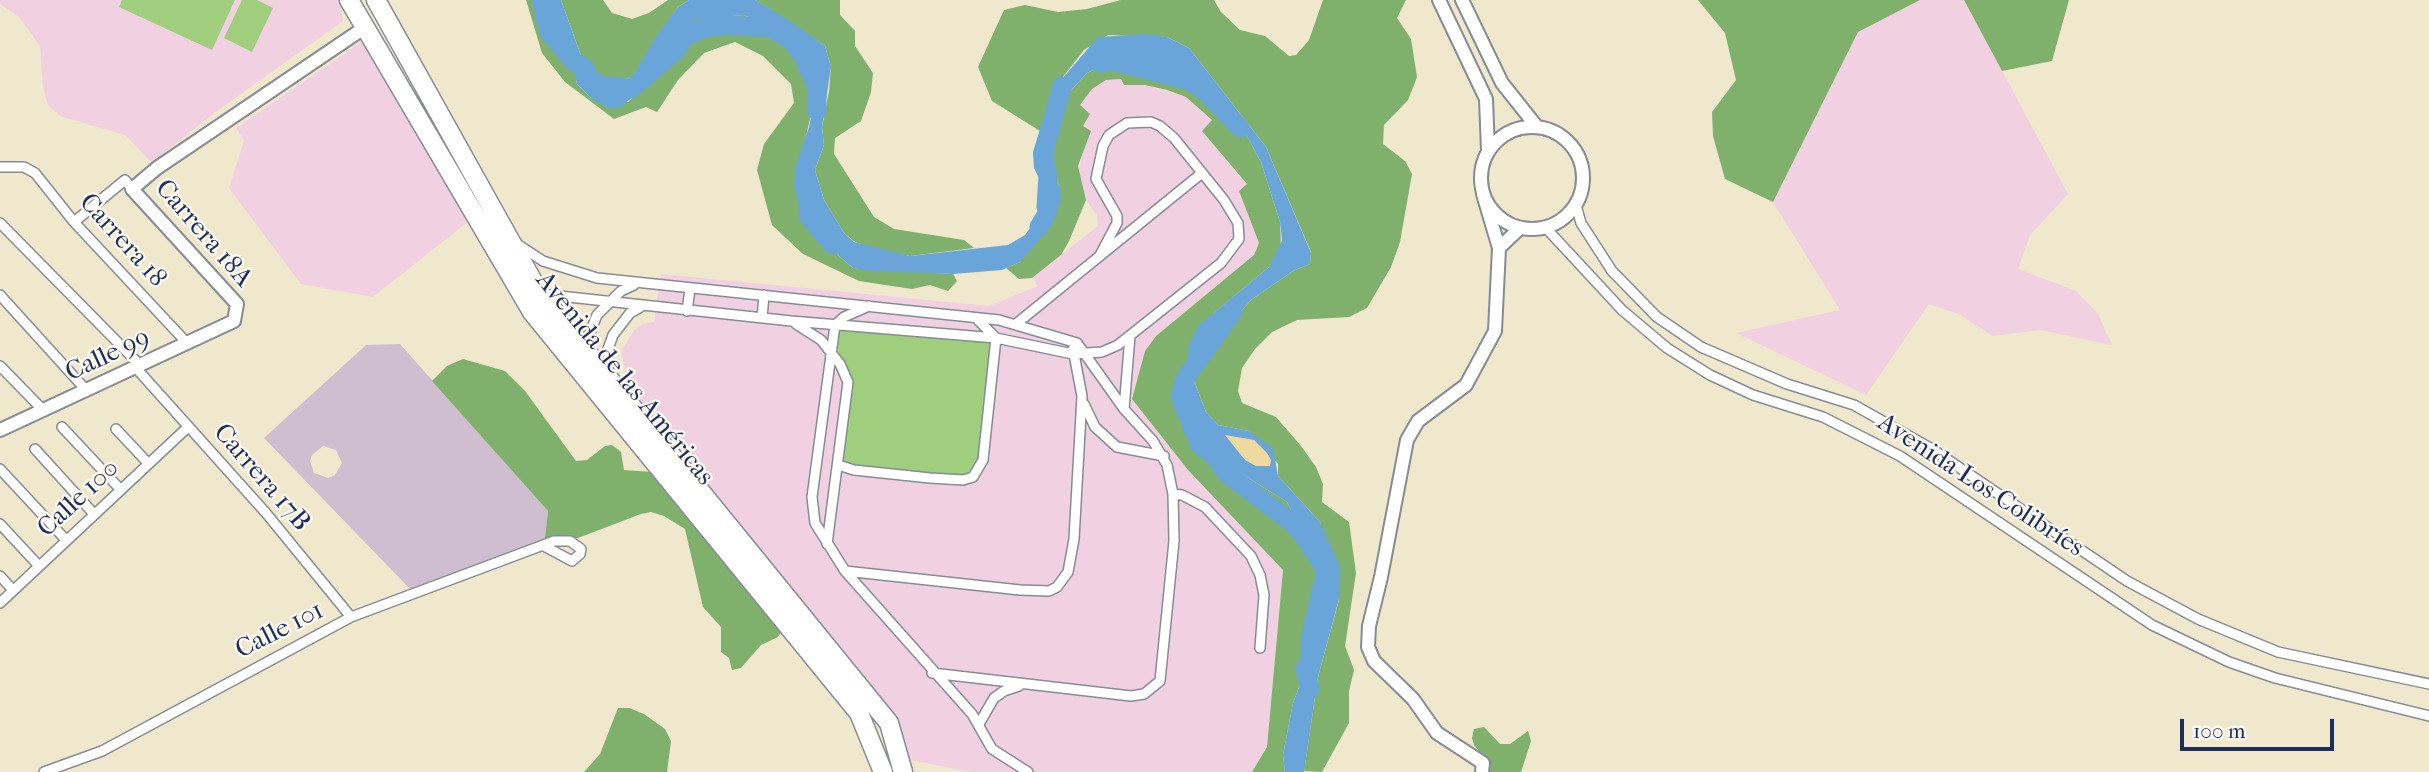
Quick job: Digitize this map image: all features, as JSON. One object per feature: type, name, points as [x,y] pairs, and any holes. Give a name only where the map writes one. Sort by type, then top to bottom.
[{"type":"highway","name":"Avenida de las Américas","points":[[349,0],[518,290],[544,327],[590,380],[859,713],[883,772]]},
{"type":"highway","name":"Avenida de las Américas","points":[[376,0],[540,294],[889,723],[903,772]]},
{"type":"highway","points":[[518,290],[540,294]]},
{"type":"highway","points":[[584,348],[583,359],[590,380]]},
{"type":"street","points":[[1439,0],[1486,99],[1488,151]]},
{"type":"street","points":[[1462,0],[1502,83],[1537,127],[1564,138],[1581,163],[1582,192],[1576,205],[1557,223],[1545,227],[1520,228],[1504,221],[1491,209],[1483,194]]},
{"type":"street","points":[[74,222],[364,28]]},
{"type":"street","points":[[540,294],[687,311],[996,338],[1078,354],[1102,352],[1130,336],[1221,263],[1236,246],[1240,231],[1238,223],[1202,173],[1160,126],[1140,122],[1118,128],[1103,146],[1096,166],[1099,189],[1117,216],[1114,233],[1099,257]]},
{"type":"street","points":[[1483,771],[1483,763],[1437,733],[1413,699],[1374,661],[1368,647],[1369,626],[1381,578],[1407,440],[1418,421],[1466,385],[1476,372],[1495,331],[1499,248],[1483,194],[1482,165],[1488,151],[1509,132],[1537,127]]},
{"type":"street","name":"Carrera 18","points":[[0,167],[24,166],[43,181],[74,222],[188,344]]},
{"type":"street","points":[[1016,324],[1202,173]]},
{"type":"street","name":"Carrera 18A","points":[[129,185],[237,304],[234,321]]},
{"type":"street","name":"Avenida Los Colibríes","points":[[1576,205],[1581,223],[1612,271],[1657,317],[1700,347],[1787,384],[1854,405],[1932,449],[2127,581],[2198,619],[2278,652],[2429,684]]},
{"type":"street","name":"Carrera 17B","points":[[0,223],[138,367],[266,513],[351,617]]},
{"type":"street","name":"Avenida Los Colibríes","points":[[1545,227],[1622,310],[1667,348],[1710,375],[1753,395],[1823,418],[1900,456],[2152,625],[2229,662],[2275,678],[2429,716]]},
{"type":"street","points":[[1499,248],[1520,228]]},
{"type":"street","points":[[507,236],[531,254],[562,270],[636,284],[871,305],[976,318],[1016,324],[1073,341],[1078,354],[1082,396],[1074,539],[1068,572],[1056,587],[1049,591],[1020,590],[845,571]]},
{"type":"street","points":[[584,348],[593,323],[608,302],[636,284]]},
{"type":"street","points":[[687,311],[690,289]]},
{"type":"street","points":[[0,295],[88,391]]},
{"type":"street","points":[[761,318],[764,295]]},
{"type":"street","points":[[871,305],[844,317],[835,325],[811,497],[815,523],[845,571],[932,673],[979,723],[992,749],[1001,758],[1028,772]]},
{"type":"street","points":[[608,377],[607,356],[613,335],[630,313],[642,306]]},
{"type":"street","points":[[976,318],[996,338]]},
{"type":"street","name":"Calle 99","points":[[0,430],[234,321]]},
{"type":"street","points":[[791,321],[813,334],[832,354],[848,382],[849,395],[827,544]]},
{"type":"street","points":[[835,325],[840,364]]},
{"type":"street","points":[[1124,409],[1130,336]]},
{"type":"street","points":[[838,465],[854,470],[963,481],[973,477],[983,460],[996,338]]},
{"type":"street","points":[[932,673],[1130,696],[1144,694],[1160,681],[1174,541],[1173,494],[1164,456],[1078,354]]},
{"type":"street","points":[[0,366],[44,411]]},
{"type":"street","points":[[1082,396],[1095,427],[1117,447],[1164,456]]},
{"type":"street","points":[[62,426],[121,490]]},
{"type":"street","name":"Calle 100","points":[[0,603],[188,427]]},
{"type":"street","points":[[116,429],[148,463]]},
{"type":"street","points":[[35,449],[94,514]]},
{"type":"street","points":[[0,469],[66,540]]},
{"type":"street","points":[[1173,494],[1182,495],[1205,507],[1251,556],[1260,575],[1264,595],[1260,648]]},
{"type":"street","points":[[0,524],[39,566]]},
{"type":"street","name":"Calle 101","points":[[44,772],[102,751],[351,617],[544,546]]},
{"type":"street","points":[[0,576],[13,590]]},
{"type":"street","points":[[979,723],[994,698],[1004,691],[1022,685]]},
{"type":"shaded area","points":[[0,0],[340,0],[343,21],[213,114],[152,163],[125,135],[60,116],[48,105],[43,87],[40,46],[19,17],[0,4]]},
{"type":"shaded area","points":[[1920,0],[1964,0],[2068,194],[2030,235],[2018,269],[2076,291],[2098,314],[2112,345],[2040,330],[1993,336],[1959,314],[1929,304],[1866,395],[1736,333],[1840,310],[1773,202],[1858,32]]},
{"type":"shaded area","points":[[363,41],[469,221],[373,297],[301,284],[229,188],[244,141],[236,128]]},
{"type":"shaded area","points":[[1121,79],[1124,85],[1145,85],[1186,97],[1212,121],[1202,131],[1247,185],[1239,192],[1259,242],[1254,255],[1156,336],[1145,351],[1132,399],[1188,470],[1283,570],[1267,747],[1252,772],[970,772],[900,758],[894,737],[633,407],[640,388],[626,373],[621,352],[634,330],[643,324],[654,322],[661,274],[989,306],[1038,286],[1032,278],[1098,226],[1097,215],[1086,200],[1078,173],[1087,136],[1080,105],[1092,89],[1106,80]]},
{"type":"shaded area","points":[[400,344],[548,511],[544,546],[414,593],[264,438],[366,345]],"holes":[[[323,446],[336,450],[342,463],[335,475],[328,478],[314,473],[310,461],[312,455]]]},
{"type":"green space","points":[[122,0],[235,0],[212,50],[119,7]]},
{"type":"green space","points":[[242,0],[257,0],[273,8],[252,52],[224,38]]},
{"type":"green space","points":[[526,0],[543,0],[558,57],[575,71],[577,84],[592,99],[628,102],[646,85],[668,51],[697,18],[744,15],[772,28],[793,42],[816,70],[817,87],[805,141],[799,204],[839,256],[853,268],[953,274],[957,281],[948,291],[930,285],[912,289],[859,281],[803,254],[772,225],[757,170],[764,144],[794,103],[791,84],[763,56],[735,42],[704,53],[678,80],[657,112],[646,107],[614,119],[565,82],[542,53]]},
{"type":"green space","points":[[561,0],[603,0],[612,13],[632,19],[649,13],[668,0],[689,0],[678,7],[633,76],[611,86],[600,85],[589,78]]},
{"type":"green space","points":[[755,0],[840,0],[840,15],[855,31],[855,46],[873,73],[871,92],[861,121],[835,138],[834,154],[874,217],[894,229],[964,240],[974,248],[910,256],[877,250],[855,242],[844,233],[824,200],[815,170],[824,145],[822,127],[831,67],[825,46]]},
{"type":"green space","points":[[1121,0],[1214,0],[1221,12],[1240,30],[1265,36],[1289,56],[1296,55],[1309,40],[1323,0],[1406,0],[1397,18],[1411,39],[1417,77],[1408,100],[1384,125],[1383,144],[1405,161],[1412,174],[1400,242],[1391,267],[1367,308],[1349,317],[1297,320],[1272,332],[1255,349],[1242,368],[1238,391],[1242,403],[1276,417],[1301,446],[1316,467],[1323,484],[1322,502],[1349,522],[1356,573],[1345,646],[1354,670],[1349,691],[1349,723],[1322,772],[1304,771],[1318,677],[1339,600],[1320,522],[1278,476],[1278,464],[1249,431],[1218,425],[1206,412],[1193,378],[1212,344],[1251,300],[1293,271],[1310,264],[1311,252],[1266,147],[1189,48],[1167,37],[1108,35],[1084,50],[1055,87],[1040,131],[992,101],[978,67],[1004,10],[1025,5],[1058,12],[1087,9]]},
{"type":"green space","points":[[1698,0],[1920,0],[1858,32],[1773,202],[1725,179],[1713,136],[1712,112],[1736,80],[1725,33]]},
{"type":"green space","points":[[1964,0],[2069,0],[2052,61],[2002,71]]},
{"type":"green space","points":[[1113,61],[1164,79],[1190,81],[1211,97],[1248,138],[1261,162],[1280,222],[1281,247],[1269,267],[1214,313],[1185,379],[1187,411],[1192,427],[1216,458],[1287,502],[1322,572],[1316,644],[1293,703],[1283,755],[1285,772],[1252,772],[1267,747],[1283,570],[1188,470],[1132,399],[1145,351],[1156,336],[1254,255],[1259,243],[1239,191],[1247,184],[1202,131],[1212,120],[1186,97],[1167,90],[1145,85],[1124,85],[1121,79],[1106,80],[1092,89],[1080,105],[1090,114],[1083,126],[1091,131],[1078,166],[1086,200],[1069,241],[1061,255],[1032,278],[1019,279],[1006,268],[1020,262],[1060,186],[1044,168],[1043,155],[1053,110],[1087,73]]},
{"type":"green space","points":[[835,325],[996,338],[983,460],[969,479],[838,465],[849,395],[840,364]]},
{"type":"green space","points":[[463,359],[505,371],[525,391],[576,461],[587,460],[605,446],[612,445],[621,452],[624,470],[666,473],[786,624],[778,637],[761,645],[741,668],[732,670],[729,658],[721,652],[721,627],[703,607],[685,529],[664,516],[651,512],[641,514],[570,541],[544,546],[548,511],[432,381],[447,366]]},
{"type":"green space","points":[[618,708],[629,708],[644,714],[665,729],[671,741],[667,772],[584,772],[600,754]]},
{"type":"green space","points":[[1484,727],[1500,744],[1510,744],[1528,731],[1531,741],[1521,772],[1489,772],[1489,764],[1474,745],[1472,738],[1474,729]]},
{"type":"sand","points":[[1225,435],[1254,440],[1267,453],[1271,460],[1270,467],[1256,466],[1245,460]]},
{"type":"water","points":[[543,0],[561,0],[589,78],[600,85],[611,86],[633,76],[657,35],[678,7],[689,0],[755,0],[825,46],[831,67],[822,127],[824,145],[815,170],[824,200],[844,233],[854,242],[910,256],[1008,245],[1025,235],[1046,206],[1046,193],[1034,168],[1033,152],[1055,87],[1098,37],[1145,34],[1167,37],[1189,48],[1266,147],[1311,253],[1310,264],[1293,271],[1251,300],[1212,344],[1193,378],[1206,412],[1218,425],[1249,431],[1273,448],[1278,476],[1320,522],[1340,567],[1339,599],[1318,677],[1304,772],[1285,772],[1283,755],[1293,703],[1316,644],[1321,572],[1287,502],[1216,458],[1192,427],[1187,411],[1185,379],[1189,345],[1198,326],[1269,267],[1282,241],[1280,222],[1261,162],[1248,138],[1211,97],[1190,81],[1164,79],[1113,61],[1087,73],[1053,110],[1043,155],[1044,168],[1060,186],[1061,200],[1048,230],[1020,262],[1002,270],[953,274],[870,271],[853,268],[839,256],[799,204],[794,186],[795,168],[809,127],[817,87],[816,70],[793,42],[772,28],[744,15],[697,19],[668,51],[646,85],[620,108],[608,108],[592,99],[577,84],[574,71],[558,57]],"holes":[[[1225,435],[1254,440],[1267,453],[1271,460],[1270,466],[1256,466],[1245,460]]]},
{"type":"waterway","points":[[541,0],[549,32],[574,62],[584,67],[589,78],[600,85],[631,89],[675,51],[686,36],[705,28],[725,25],[772,28],[793,42],[804,58],[817,87],[817,111]]},
{"type":"waterway","points":[[1100,63],[1113,61],[1190,81],[1207,93],[1240,128]]},
{"type":"waterway","points":[[1039,227],[1048,212],[1048,175],[1043,155],[1062,86]]},
{"type":"waterway","points":[[807,194],[809,217],[833,245]]},
{"type":"waterway","points":[[1233,312],[1185,379],[1180,397],[1200,445],[1216,458],[1227,474],[1291,522],[1304,536],[1326,570],[1310,640],[1310,659],[1305,669],[1310,689]]}]
